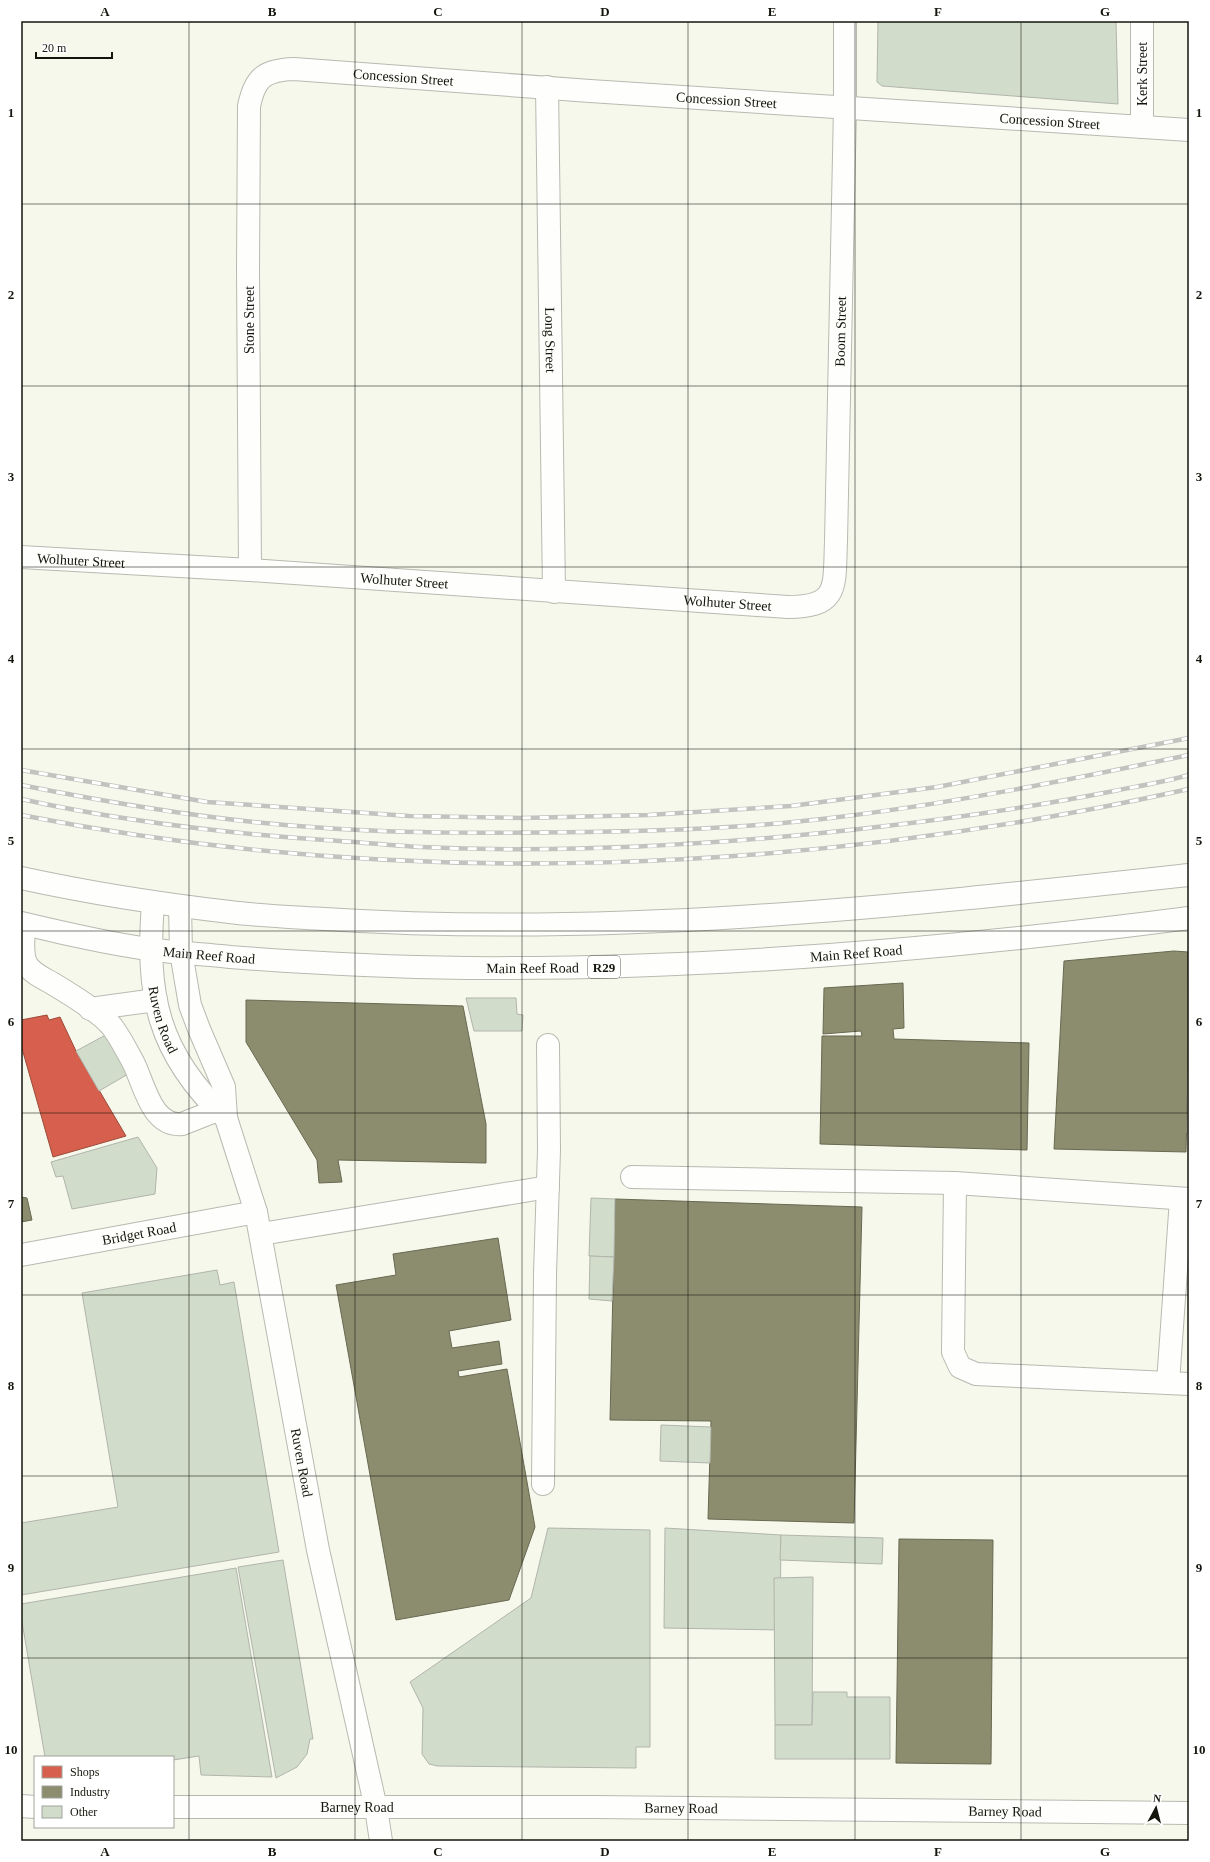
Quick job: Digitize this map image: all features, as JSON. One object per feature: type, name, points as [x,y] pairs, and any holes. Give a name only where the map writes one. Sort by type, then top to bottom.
[{"type":"street","name":"Boom Street","points":[[788,607],[808,607],[822,602],[831,592],[834,578],[845,107],[845,21]]},
{"type":"street","name":"Kerk Street","points":[[1142,21],[1142,127]]},
{"type":"street","name":"Concession Street","points":[[265,75],[276,70],[294,68],[1016,120],[1189,130]]},
{"type":"street","name":"Stone Street","points":[[250,570],[248,269],[250,106],[252,92],[257,82],[265,75]]},
{"type":"street","name":"Long Street","points":[[547,87],[554,592]]},
{"type":"street","name":"Wolhuter Street","points":[[21,557],[250,570],[788,607]]},
{"type":"street","points":[[21,878],[153,903],[234,913],[402,924],[568,925],[724,918],[864,907],[1033,892],[1189,875]]},
{"type":"street","name":"Ruven Road","points":[[153,903],[151,950],[152,982],[165,1033],[174,1055],[201,1093],[223,1112]]},
{"type":"street","name":"Ruven Road","points":[[180,906],[181,952],[190,1005],[224,1087],[223,1112],[256,1212],[318,1550],[376,1808],[382,1841]]},
{"type":"street","name":"Main Reef Road","points":[[23,924],[151,950],[300,963],[405,967],[545,969],[714,963],[834,954],[1109,928],[1189,918]]},
{"type":"street","points":[[23,924],[24,955],[28,966],[31,970],[110,1023],[134,1063],[155,1110],[162,1118],[176,1124],[182,1124],[223,1112]]},
{"type":"street","points":[[90,1009],[156,1000]]},
{"type":"street","points":[[543,1484],[545,1274],[549,1150],[548,1044]]},
{"type":"street","points":[[632,1177],[955,1183],[1185,1199],[1179,1384],[976,1374],[960,1367],[953,1352],[955,1183]]},
{"type":"street","points":[[261,1234],[548,1187]]},
{"type":"street","name":"Bridget Road","points":[[21,1255],[256,1212]]},
{"type":"street","points":[[21,1806],[34,1806]]},
{"type":"street","name":"Barney Road","points":[[174,1807],[595,1807],[1189,1813]]},
{"type":"street","name":"Ruven Road","points":[[376,1808],[398,1841]]},
{"type":"building: Shops","points":[[47,1015],[49,1020],[60,1017],[76,1051],[126,1136],[53,1157],[21,1045],[21,1020]]},
{"type":"building: Industry","points":[[1174,951],[1188,952],[1189,1028],[1186,1152],[1054,1149],[1064,961]]},
{"type":"building: Industry","points":[[903,983],[904,1028],[893,1029],[894,1039],[1029,1043],[1027,1150],[820,1144],[822,1036],[862,1036],[861,1031],[823,1034],[824,988]]},
{"type":"building: Industry","points":[[246,1000],[463,1006],[486,1124],[486,1163],[338,1160],[342,1182],[319,1183],[317,1160],[246,1042]]},
{"type":"building: Industry","points":[[21,1197],[27,1198],[32,1220],[21,1222]]},
{"type":"building: Industry","points":[[615,1199],[862,1207],[854,1523],[708,1519],[711,1421],[610,1420]]},
{"type":"building: Industry","points":[[498,1238],[511,1320],[449,1331],[452,1348],[499,1341],[502,1364],[458,1371],[459,1377],[507,1369],[535,1527],[509,1600],[396,1620],[336,1285],[396,1275],[393,1254]]},
{"type":"building: Industry","points":[[899,1539],[993,1540],[991,1764],[896,1763]]},
{"type":"building: Other","points":[[878,21],[1116,21],[1118,104],[882,86],[877,82]]},
{"type":"building: Other","points":[[466,998],[516,998],[517,1014],[523,1015],[522,1031],[474,1031]]},
{"type":"building: Other","points":[[1189,1028],[1189,1134],[1187,1133]]},
{"type":"building: Other","points":[[113,1031],[135,1070],[99,1091],[76,1051]]},
{"type":"building: Other","points":[[138,1137],[157,1168],[155,1194],[72,1209],[63,1176],[56,1177],[51,1162]]},
{"type":"building: Other","points":[[591,1198],[615,1199],[614,1257],[589,1256]]},
{"type":"building: Other","points":[[590,1256],[614,1257],[612,1301],[589,1299]]},
{"type":"building: Other","points":[[217,1270],[220,1285],[234,1282],[279,1552],[21,1595],[21,1523],[118,1507],[82,1293]]},
{"type":"building: Other","points":[[661,1425],[711,1427],[710,1463],[660,1461]]},
{"type":"building: Other","points":[[548,1528],[650,1530],[650,1747],[636,1747],[636,1768],[437,1766],[429,1764],[422,1754],[423,1708],[410,1682],[531,1598]]},
{"type":"building: Other","points":[[665,1528],[781,1535],[780,1630],[664,1628]]},
{"type":"building: Other","points":[[781,1535],[883,1538],[882,1564],[780,1560]]},
{"type":"building: Other","points":[[283,1560],[313,1739],[310,1739],[307,1754],[297,1767],[276,1778],[238,1567]]},
{"type":"building: Other","points":[[236,1568],[272,1777],[201,1775],[199,1756],[174,1760],[174,1756],[45,1756],[21,1616],[21,1604]]},
{"type":"building: Other","points":[[813,1577],[812,1725],[775,1725],[774,1578]]},
{"type":"building: Other","points":[[813,1692],[847,1692],[847,1697],[890,1697],[890,1759],[775,1759],[775,1725],[812,1725]]},
{"type":"railway","points":[[21,770],[207,802],[409,816],[523,818],[648,815],[791,806],[937,787],[1189,738]]},
{"type":"railway","points":[[21,785],[172,812],[249,822],[287,825],[358,830],[456,833],[645,831],[763,825],[914,807],[1098,774],[1189,755]]},
{"type":"railway","points":[[21,799],[134,820],[210,830],[287,837],[420,847],[478,849],[595,848],[653,846],[770,838],[914,823],[1057,802],[1152,784],[1189,775]]},
{"type":"railway","points":[[21,815],[166,839],[312,855],[459,863],[606,862],[753,855],[899,840],[1045,818],[1189,789]]}]
